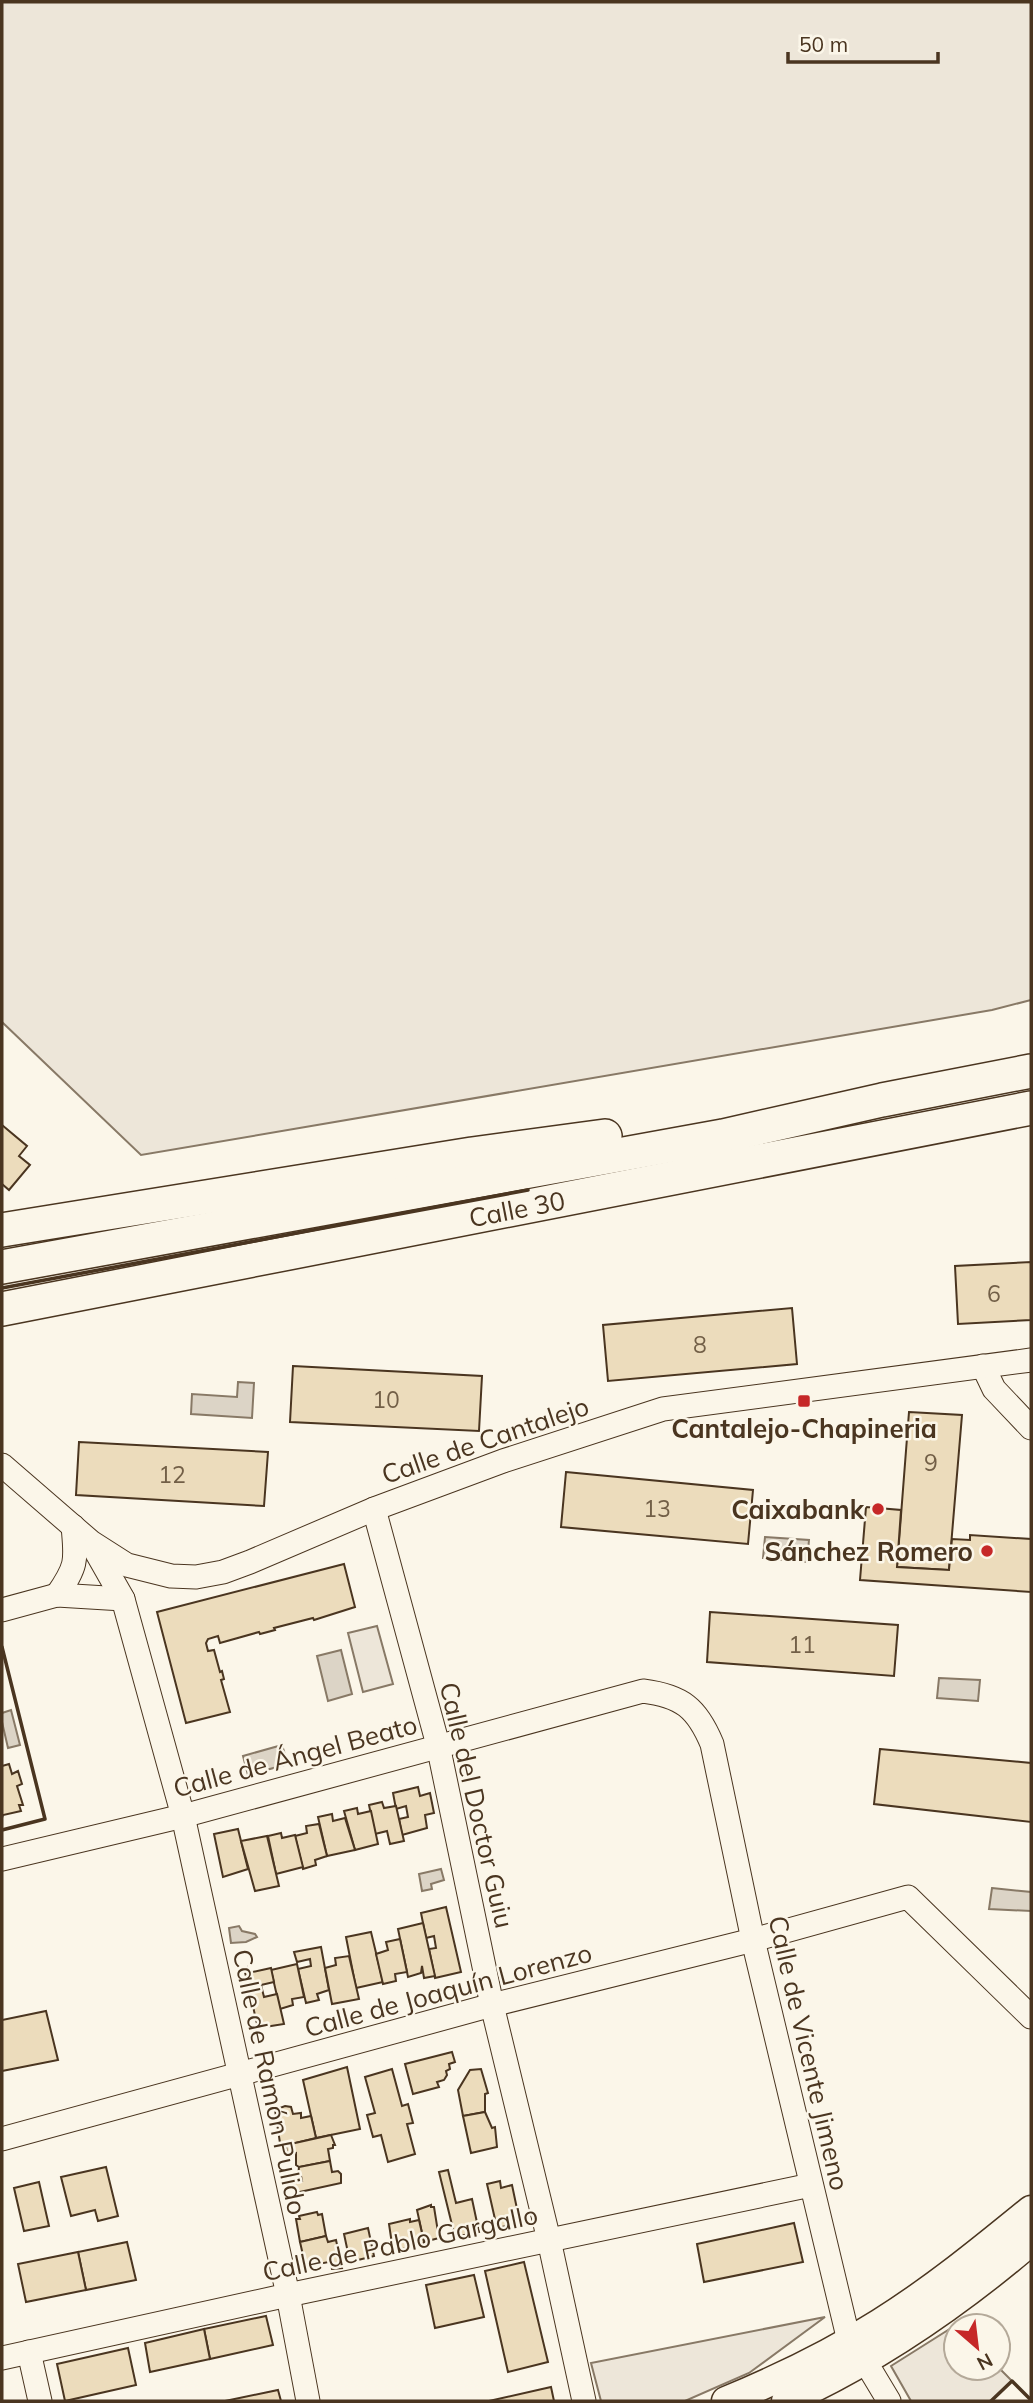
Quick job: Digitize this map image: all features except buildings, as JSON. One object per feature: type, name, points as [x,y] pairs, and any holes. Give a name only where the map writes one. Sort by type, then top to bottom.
[{"type":"highway","name":"Calle 30","points":[[2,1267],[723,1136],[882,1100],[1031,1071]]},
{"type":"highway","points":[[2,1230],[472,1154],[882,1100]]},
{"type":"highway","name":"Calle 30","points":[[2,1309],[1031,1108]]},
{"type":"main road","points":[[786,2401],[857,2351],[1031,2210]]},
{"type":"main road","points":[[726,2401],[771,2381],[857,2351],[974,2288],[1031,2241]]},
{"type":"street","name":"Calle de Cantalejo","points":[[2,1465],[91,1542],[127,1565],[142,1571],[196,1577],[223,1572],[374,1509],[503,1461],[663,1409],[1031,1360]]},
{"type":"street","points":[[983,1367],[994,1389],[1031,1428]]},
{"type":"street","name":"Calle del Doctor Guiu","points":[[374,1509],[438,1745],[492,2005],[549,2240],[584,2401]]},
{"type":"street","points":[[57,1595],[68,1580],[76,1561],[73,1525]]},
{"type":"street","name":"Calle de Ramón Pulido","points":[[91,1542],[124,1599],[183,1816],[288,2295],[308,2401]]},
{"type":"street","points":[[2,1610],[57,1595],[124,1599],[130,1584],[142,1571]]},
{"type":"street","name":"Calle de Ángel Beato","points":[[2,1859],[183,1816],[643,1691],[678,1699],[698,1715],[712,1744],[719,1776]]},
{"type":"street","name":"Calle de Vicente Jimeno","points":[[719,1776],[753,1940],[811,2185],[857,2351],[889,2401]]},
{"type":"street","name":"Calle de Joaquín Lorenzo","points":[[2,2139],[492,2005],[753,1940],[908,1896],[1031,2017]]},
{"type":"street","name":"Calle de Pablo Gargallo","points":[[2,2358],[811,2185]]},
{"type":"street","points":[[29,2352],[40,2401]]},
{"type":"shaded area","points":[[2,2],[1031,2],[1031,1000],[992,1010],[141,1155],[2,1022]]},
{"type":"shaded area","points":[[238,1382],[254,1383],[252,1418],[191,1414],[192,1394],[237,1397]]},
{"type":"shaded area","points":[[765,1537],[809,1540],[807,1562],[763,1558]]},
{"type":"shaded area","points":[[377,1626],[393,1684],[363,1692],[348,1633]]},
{"type":"shaded area","points":[[341,1650],[352,1694],[328,1701],[317,1656]]},
{"type":"shaded area","points":[[939,1678],[980,1680],[978,1701],[937,1698]]},
{"type":"shaded area","points":[[11,1710],[20,1745],[8,1748],[2,1713]]},
{"type":"shaded area","points":[[282,1745],[288,1764],[248,1775],[243,1756]]},
{"type":"shaded area","points":[[441,1869],[444,1880],[431,1884],[432,1889],[422,1891],[419,1874]]},
{"type":"shaded area","points":[[992,1888],[1031,1892],[1031,1911],[989,1909]]},
{"type":"shaded area","points":[[239,1926],[242,1931],[257,1937],[246,1942],[231,1943],[229,1928]]},
{"type":"shaded area","points":[[825,2317],[749,2373],[685,2401],[601,2401],[591,2363]]},
{"type":"shaded area","points":[[942,2334],[942,2382],[1011,2382],[991,2401],[911,2401],[891,2366]]},
{"type":"wall","points":[[2,1288],[528,1190]]},
{"type":"wall","points":[[2,1647],[45,1819],[2,1830]]},
{"type":"wall","points":[[991,2401],[1012,2381],[1031,2400]]},
{"type":"place","name":"Cantalejo-Chapineria","points":[[804,1401]]},
{"type":"place","name":"Caixabank","points":[[878,1509]]},
{"type":"place","name":"Sánchez Romero","points":[[987,1551]]}]
